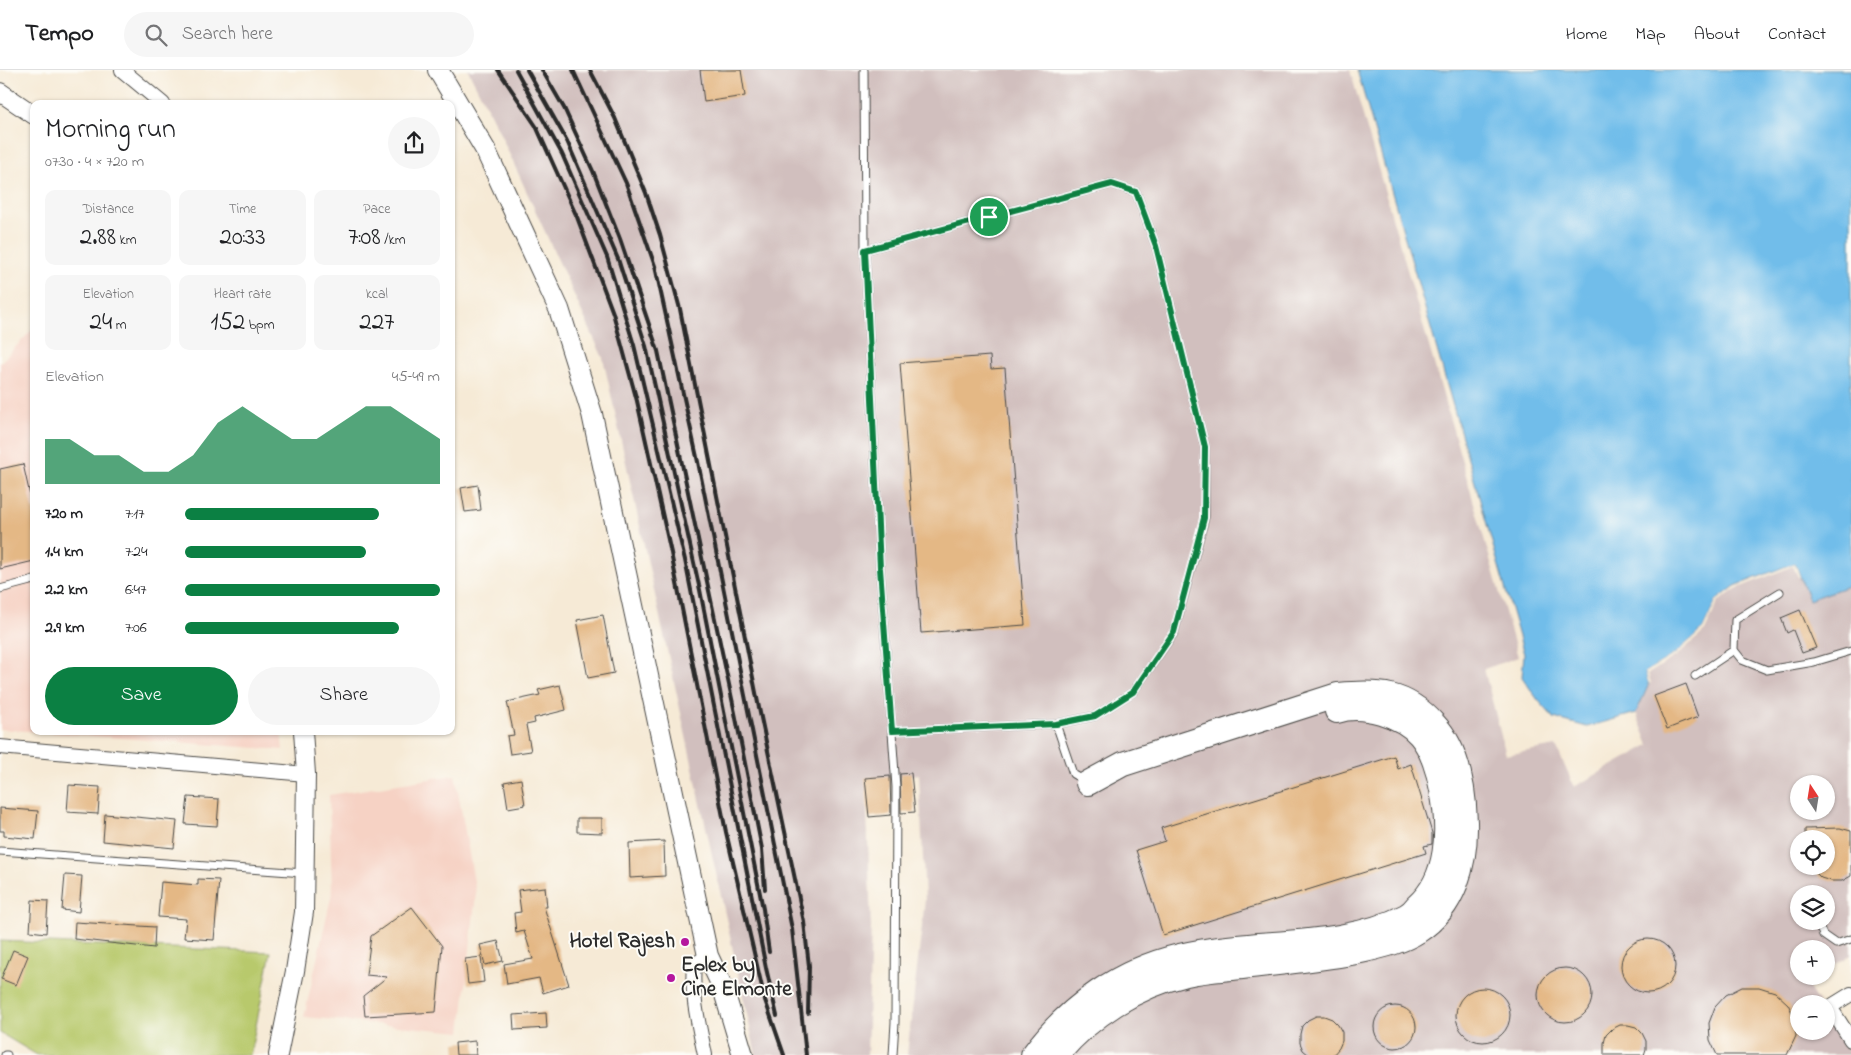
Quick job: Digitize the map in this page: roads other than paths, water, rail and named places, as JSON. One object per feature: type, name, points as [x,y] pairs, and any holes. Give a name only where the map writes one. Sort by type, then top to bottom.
[{"type":"highway","points":[[1057,1055],[1091,1021],[1124,998],[1164,981],[1377,928],[1407,915],[1428,897],[1440,873],[1447,845],[1446,808],[1438,767],[1420,735],[1397,718],[1367,709],[1342,709],[1129,778],[1088,783]]},
{"type":"highway","points":[[1033,1055],[1048,1036],[1079,1006],[1115,982],[1136,971],[1181,956],[1204,951],[1264,955]]},
{"type":"main road","points":[[438,70],[485,149],[559,309],[592,414],[708,956],[723,988],[743,1055]]},
{"type":"street","points":[[122,70],[158,100]]},
{"type":"street","points":[[0,92],[30,112]]},
{"type":"street","points":[[278,1055],[295,971],[304,912],[306,774],[303,735]]},
{"type":"street","points":[[0,747],[306,774]]},
{"type":"street","points":[[705,1055],[694,999],[693,974],[694,965],[708,956]]},
{"type":"street","points":[[1851,994],[1830,1007],[1851,1040]]},
{"type":"lane","points":[[864,70],[865,250],[880,568],[896,787],[895,1022],[893,1055]]},
{"type":"lane","points":[[865,250],[1112,184],[1136,192],[1156,246],[1205,447],[1204,518],[1174,632],[1133,692],[1095,716],[1056,724],[892,731]]},
{"type":"lane","points":[[0,589],[30,581]]},
{"type":"lane","points":[[1780,592],[1735,620],[1734,650],[1742,660],[1767,670],[1814,662],[1851,650]]},
{"type":"lane","points":[[1695,676],[1734,650]]},
{"type":"lane","points":[[1056,724],[1073,774],[1088,783]]},
{"type":"lane","points":[[0,851],[304,873]]},
{"type":"lane","points":[[1820,930],[1823,936],[1836,944],[1851,939]]},
{"type":"water","points":[[1357,70],[1851,70],[1851,585],[1809,600],[1795,563],[1735,586],[1716,601],[1703,629],[1675,654],[1645,672],[1649,684],[1636,713],[1587,727],[1554,718],[1538,700],[1522,677],[1524,654]]},
{"type":"railway","points":[[498,70],[536,126],[577,217],[613,313],[637,401],[671,553],[726,832],[765,1000],[784,1055]]},
{"type":"railway","points":[[516,70],[562,154],[607,257],[634,345],[685,560],[777,1016]]},
{"type":"railway","points":[[527,70],[567,141],[618,259],[646,346],[700,590],[763,909],[769,952]]},
{"type":"railway","points":[[542,70],[564,108],[593,171],[620,239],[658,351],[735,713],[762,849],[765,889]]},
{"type":"railway","points":[[573,70],[626,183],[655,266],[698,462],[792,929],[806,1055]]},
{"type":"railway","points":[[590,70],[615,118],[646,193],[660,235],[680,309],[760,713],[804,922],[809,966],[808,1013]]},
{"type":"place","name":"Hotel Rajesh","points":[[685,942]]},
{"type":"place","name":"Eplex by Cine Elmonte","points":[[671,978]]}]
